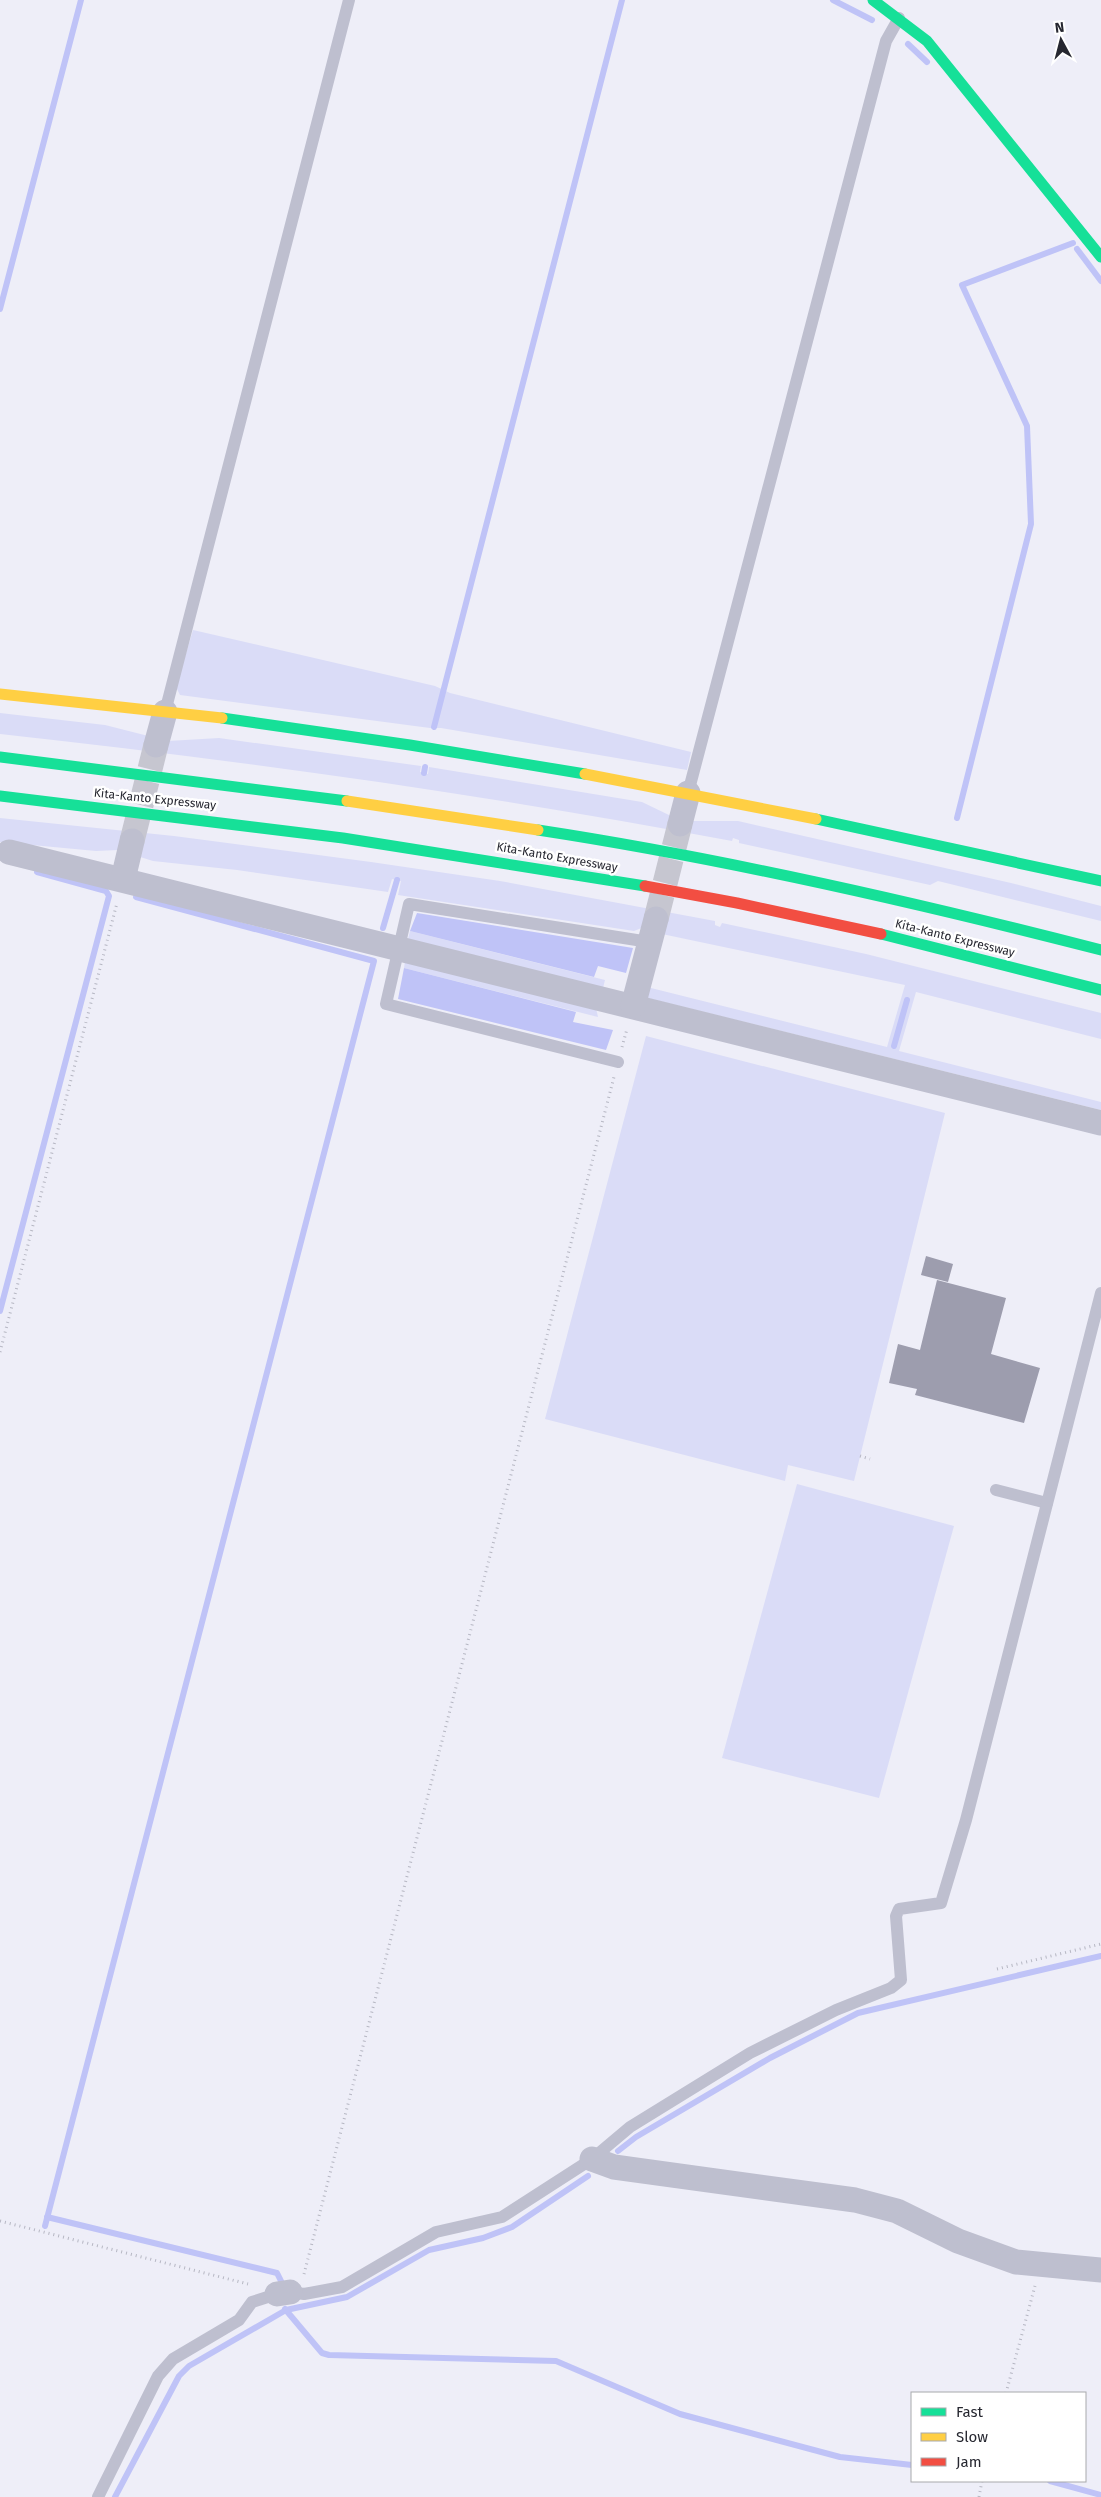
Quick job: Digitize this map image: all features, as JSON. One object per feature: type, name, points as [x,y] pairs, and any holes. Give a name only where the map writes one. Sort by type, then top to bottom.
[{"type":"main road","points":[[873,0],[927,40],[1101,257]]},
{"type":"main road","points":[[0,694],[165,712],[510,760],[688,793],[1101,881]]},
{"type":"main road","name":"Kita-Kanto Expressway","points":[[0,757],[222,782],[502,823],[691,856],[878,896],[1101,950]]},
{"type":"main road","name":"Kita-Kanto Expressway","points":[[0,796],[232,822],[456,853],[686,893],[872,932],[1101,990]]},
{"type":"street","points":[[156,745],[165,712]]},
{"type":"street","points":[[680,824],[688,793]]},
{"type":"street","points":[[123,879],[132,841]]},
{"type":"street","points":[[4,851],[1101,1123]]},
{"type":"street","points":[[633,1006],[653,930]]},
{"type":"street","points":[[592,2159],[622,2169],[855,2200],[897,2211],[958,2241],[1016,2262],[1101,2270]]},
{"type":"lane","points":[[165,712],[349,0]]},
{"type":"lane","points":[[688,793],[886,41],[899,18]]},
{"type":"lane","points":[[618,1062],[386,1004],[409,904],[653,930]]},
{"type":"lane","points":[[98,2497],[158,2376],[173,2359],[239,2320],[252,2302],[284,2293],[304,2294],[342,2287],[436,2232],[502,2217],[592,2159],[630,2127],[750,2054],[836,2010],[891,1988],[901,1980],[896,1916],[899,1909],[941,1903],[966,1820],[1101,1294]]},
{"type":"lane","points":[[996,1490],[1047,1503]]},
{"type":"path","points":[[0,1352],[123,879]]},
{"type":"path","points":[[0,2221],[284,2293],[303,2277],[633,1006]]},
{"type":"path","points":[[860,1456],[870,1459]]},
{"type":"path","points":[[997,1969],[1101,1944]]},
{"type":"path","points":[[1006,2392],[1041,2264]]},
{"type":"path","points":[[979,2497],[982,2482]]},
{"type":"shaded area","points":[[193,630],[435,686],[450,693],[691,752],[687,770],[441,728],[180,695],[176,687]]},
{"type":"shaded area","points":[[0,713],[105,725],[168,741],[219,738],[421,766],[420,772],[428,774],[429,767],[642,802],[671,816],[692,821],[738,821],[1011,883],[1101,906],[1101,921],[938,881],[930,885],[739,843],[739,840],[733,838],[732,841],[641,824],[367,780],[0,734]]},
{"type":"shaded area","points":[[0,818],[174,836],[500,881],[715,921],[715,925],[720,927],[722,923],[866,954],[1101,1013],[1101,1039],[916,992],[899,1051],[1101,1102],[1101,1110],[647,998],[647,987],[887,1047],[905,985],[662,934],[644,927],[634,931],[398,895],[401,881],[392,879],[388,892],[237,870],[153,861],[118,850],[96,851],[0,842]]},
{"type":"shaded area","points":[[410,931],[605,980],[603,988],[408,939]]},
{"type":"shaded area","points":[[405,961],[596,1008],[598,1017],[404,968]]},
{"type":"shaded area","points":[[646,1036],[945,1113],[854,1481],[788,1465],[785,1481],[545,1419]]},
{"type":"shaded area","points":[[797,1484],[954,1526],[879,1798],[722,1758]]},
{"type":"water","points":[[417,913],[633,948],[626,973],[598,966],[594,977],[410,931]]},
{"type":"water","points":[[404,968],[576,1012],[573,1022],[613,1030],[606,1050],[398,999]]},
{"type":"building","points":[[926,1256],[953,1264],[948,1282],[921,1275]]},
{"type":"building","points":[[937,1280],[1006,1298],[991,1354],[1040,1368],[1024,1423],[915,1395],[917,1389],[889,1383],[898,1344],[920,1350]]},
{"type":"waterway","points":[[0,309],[81,0]]},
{"type":"waterway","points":[[434,727],[622,0]]},
{"type":"waterway","points":[[833,0],[872,20]]},
{"type":"waterway","points":[[908,44],[927,62]]},
{"type":"waterway","points":[[957,818],[1031,524],[1027,426],[962,285],[1073,243]]},
{"type":"waterway","points":[[1077,249],[1101,281]]},
{"type":"waterway","points":[[424,773],[425,767]]},
{"type":"waterway","points":[[0,1311],[109,896],[106,891],[37,872]]},
{"type":"waterway","points":[[383,928],[397,880]]},
{"type":"waterway","points":[[45,2226],[374,961],[136,897]]},
{"type":"waterway","points":[[894,1046],[907,1000]]},
{"type":"waterway","points":[[618,2151],[636,2137],[770,2058],[858,2013],[1101,1956]]},
{"type":"waterway","points":[[115,2497],[179,2376],[189,2366],[286,2310],[347,2297],[429,2250],[483,2238],[512,2227],[588,2176]]},
{"type":"waterway","points":[[47,2217],[277,2273],[281,2281]]},
{"type":"waterway","points":[[285,2309],[322,2353],[329,2355],[556,2361],[680,2414],[840,2457],[911,2465]]},
{"type":"waterway","points":[[1054,2482],[1101,2495]]},
{"type":"tunnel","points":[[132,841],[156,745]]},
{"type":"tunnel","points":[[656,919],[680,824]]},
{"type":"traffic: fast","points":[[873,0],[927,41],[1101,257]]},
{"type":"traffic: fast","points":[[222,718],[410,745],[585,774]]},
{"type":"traffic: fast","points":[[0,757],[347,801]]},
{"type":"traffic: fast","points":[[0,796],[343,838],[645,886]]},
{"type":"traffic: fast","points":[[816,819],[1101,881]]},
{"type":"traffic: fast","points":[[538,830],[751,868],[961,915],[1101,950]]},
{"type":"traffic: fast","points":[[881,934],[1101,990]]},
{"type":"traffic: slow","points":[[0,694],[222,718]]},
{"type":"traffic: slow","points":[[585,774],[816,819]]},
{"type":"traffic: slow","points":[[347,801],[538,830]]},
{"type":"traffic: jam","points":[[645,886],[737,903],[881,934]]}]
